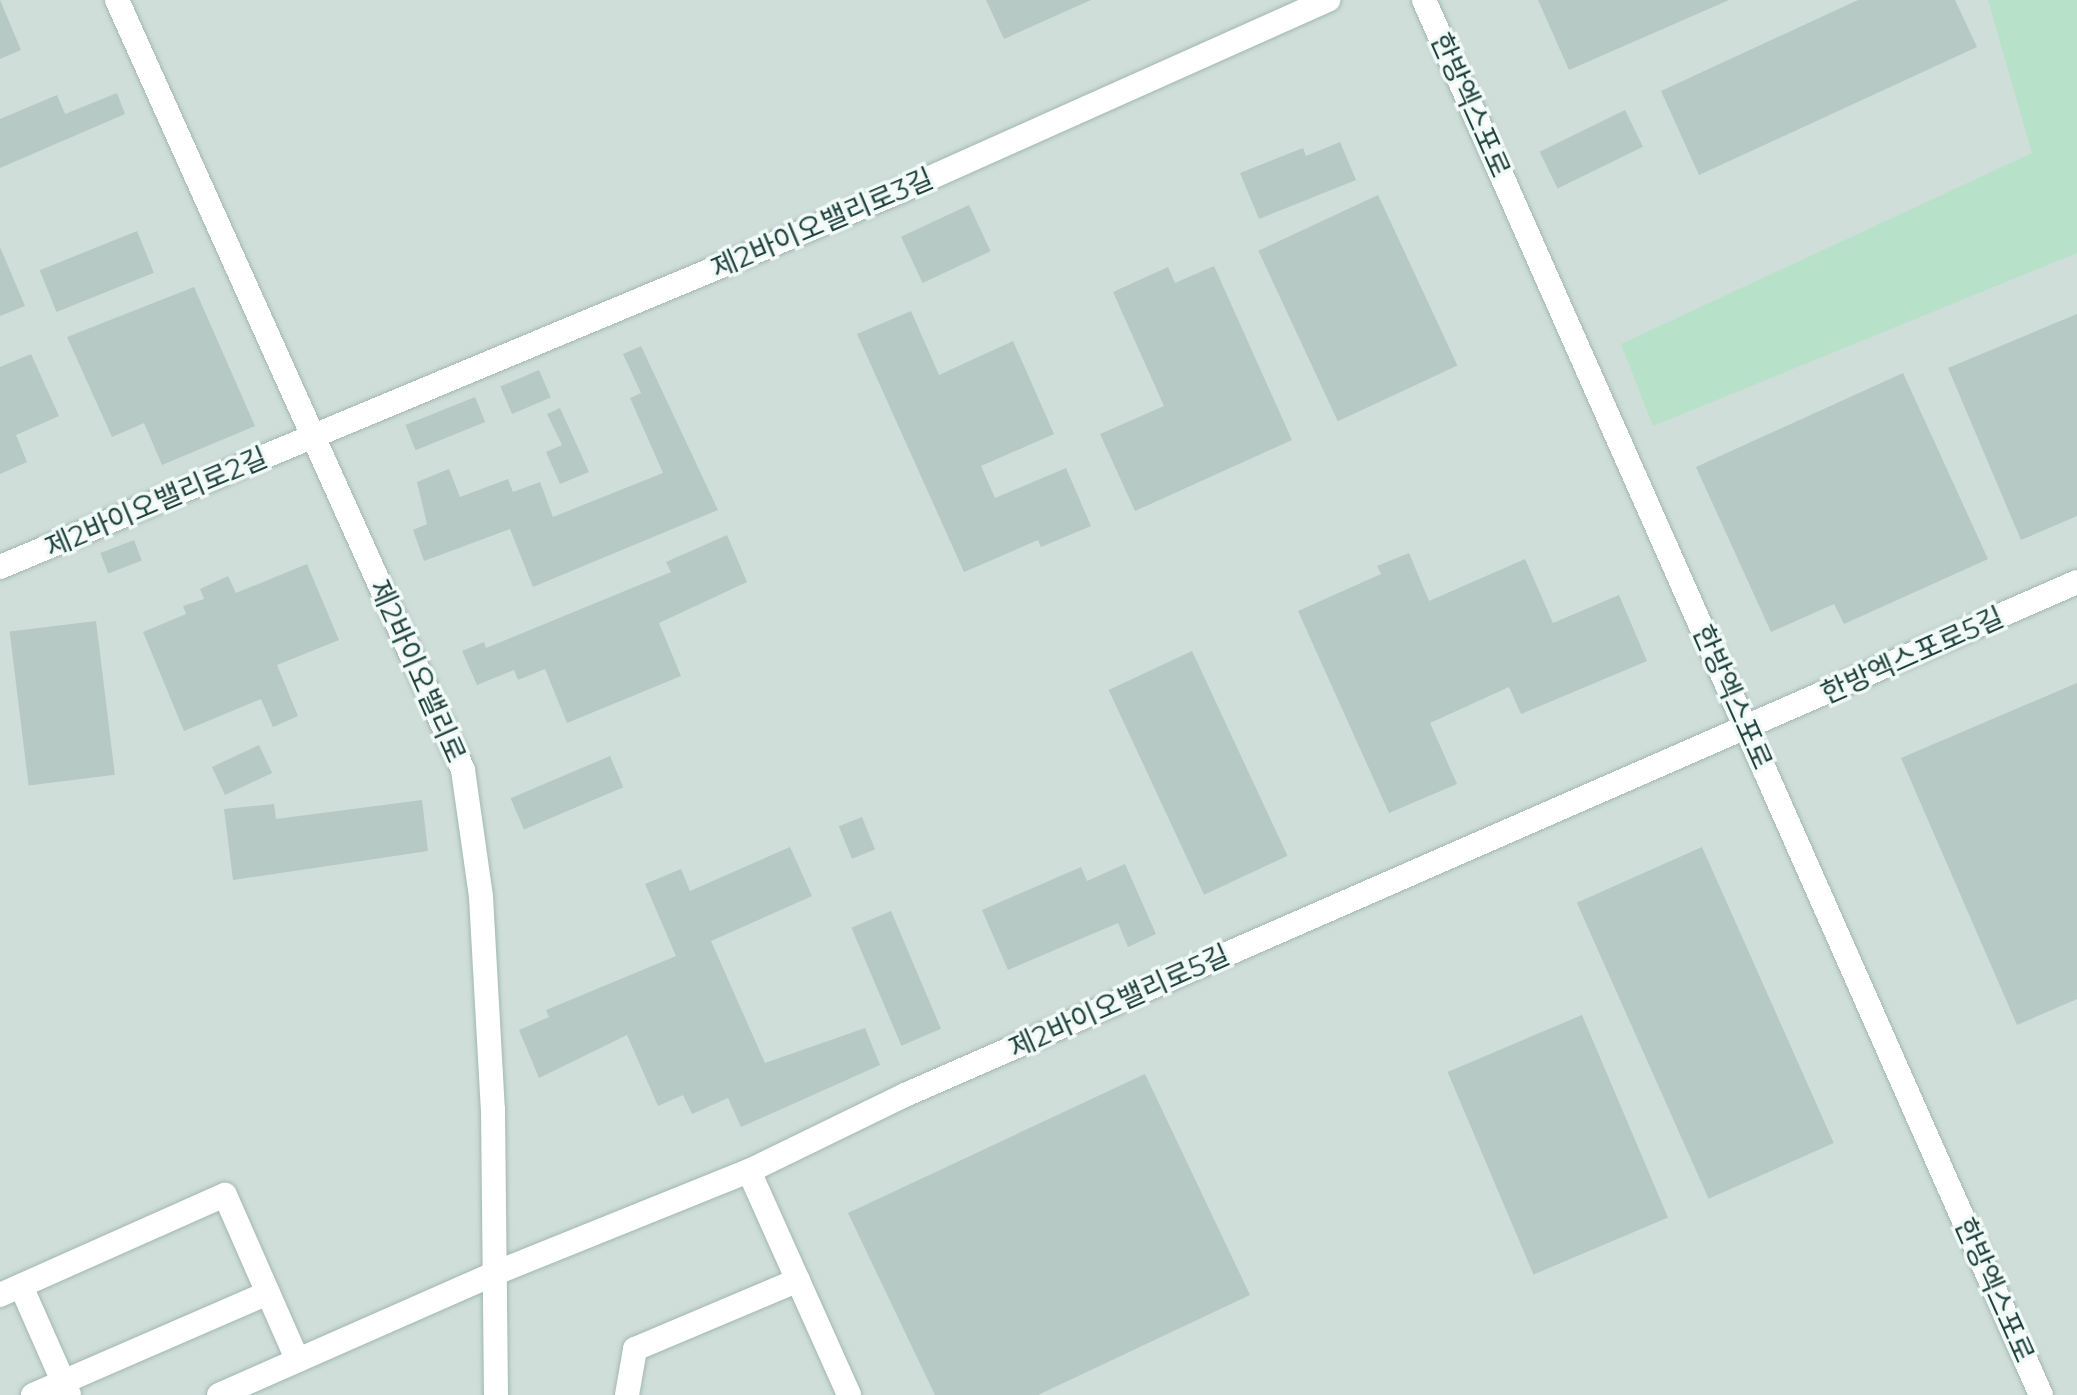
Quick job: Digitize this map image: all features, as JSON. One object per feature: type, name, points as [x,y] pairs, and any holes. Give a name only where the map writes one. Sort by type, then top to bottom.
[{"type":"street","name":"제2바이오밸리로","points":[[117,0],[463,770],[481,897],[493,1109],[491,1275],[496,1395]]},
{"type":"street","name":"제2바이오밸리로3길","points":[[313,436],[903,190],[1328,0]]},
{"type":"street","name":"한방엑스포로","points":[[1424,0],[2041,1395]]},
{"type":"street","name":"제2바이오밸리로2길","points":[[0,567],[313,436]]},
{"type":"street","name":"한방엑스포로5길","points":[[1747,727],[2077,582]]},
{"type":"street","name":"제2바이오밸리로5길","points":[[219,1395],[491,1275],[749,1171],[905,1095],[1747,727]]},
{"type":"street","points":[[749,1171],[849,1395]]},
{"type":"street","points":[[66,1388],[10,1291],[225,1195],[297,1359]]},
{"type":"street","points":[[627,1395],[635,1349],[798,1280]]},
{"type":"street","points":[[33,1395],[66,1388],[268,1293]]},
{"type":"shaded area","points":[[0,0],[2077,0],[2077,1395],[0,1395]]},
{"type":"green space","points":[[1988,0],[2077,0],[2077,253],[1653,426],[1621,344],[2032,153]]},
{"type":"building","points":[[0,0],[21,50],[0,59]]},
{"type":"building","points":[[986,0],[1091,0],[1004,39]]},
{"type":"building","points":[[1538,0],[1729,0],[1569,70]]},
{"type":"building","points":[[1858,0],[1955,0],[1977,47],[1699,175],[1661,91]]},
{"type":"building","points":[[117,93],[125,114],[0,168],[0,119],[57,95],[65,114]]},
{"type":"building","points":[[1625,110],[1643,147],[1558,188],[1540,152]]},
{"type":"building","points":[[1340,142],[1356,180],[1259,219],[1240,173],[1303,148],[1306,156]]},
{"type":"building","points":[[1378,195],[1457,365],[1338,421],[1258,251]]},
{"type":"building","points":[[969,205],[991,251],[923,283],[901,237]]},
{"type":"building","points":[[137,231],[154,273],[57,312],[40,270]]},
{"type":"building","points":[[0,247],[25,306],[0,316]]},
{"type":"building","points":[[1214,266],[1292,440],[1135,511],[1100,434],[1164,406],[1113,292],[1168,267],[1175,283]]},
{"type":"building","points":[[194,287],[255,426],[162,465],[144,423],[112,437],[67,337]]},
{"type":"building","points":[[911,311],[939,375],[1013,341],[1054,434],[981,466],[995,498],[1066,468],[1091,526],[1041,547],[1038,540],[964,572],[857,334]]},
{"type":"building","points":[[2077,314],[2077,516],[2021,540],[1948,368]]},
{"type":"building","points":[[641,346],[718,510],[533,587],[510,529],[424,561],[413,530],[427,524],[417,482],[449,469],[460,497],[508,479],[513,492],[540,482],[553,517],[663,473],[630,398],[641,393],[623,354]]},
{"type":"building","points":[[31,354],[59,416],[16,435],[27,462],[0,474],[0,367]]},
{"type":"building","points":[[539,370],[551,398],[512,414],[500,386]]},
{"type":"building","points":[[1903,373],[1988,559],[1844,624],[1834,604],[1771,632],[1696,467]]},
{"type":"building","points":[[475,397],[485,422],[416,450],[405,425]]},
{"type":"building","points":[[560,408],[589,472],[560,484],[546,452],[562,445],[547,414]]},
{"type":"building","points":[[727,535],[747,582],[659,623],[681,676],[567,723],[545,669],[518,680],[514,670],[477,685],[462,651],[484,642],[486,648],[671,572],[666,562]]},
{"type":"building","points":[[134,540],[142,561],[108,573],[100,553]]},
{"type":"building","points":[[1409,553],[1429,601],[1525,559],[1553,623],[1619,595],[1647,661],[1521,714],[1509,687],[1430,723],[1457,784],[1389,813],[1298,611],[1381,574],[1377,566]]},
{"type":"building","points":[[307,564],[339,640],[277,665],[298,716],[273,727],[261,699],[184,731],[143,632],[186,614],[183,606],[204,599],[200,589],[228,576],[236,593]]},
{"type":"building","points":[[96,621],[115,775],[29,785],[10,632]]},
{"type":"building","points":[[1192,651],[1288,856],[1204,895],[1109,690]]},
{"type":"building","points":[[2077,683],[2077,999],[2017,1025],[1901,758]]},
{"type":"building","points":[[259,745],[272,773],[225,795],[212,767]]},
{"type":"building","points":[[610,756],[623,787],[524,829],[511,798]]},
{"type":"building","points":[[422,800],[428,851],[233,880],[224,809],[274,804],[276,819]]},
{"type":"building","points":[[862,817],[875,849],[852,859],[839,826]]},
{"type":"building","points":[[790,847],[812,896],[711,941],[765,1063],[865,1028],[880,1065],[741,1127],[728,1098],[692,1114],[683,1095],[658,1106],[627,1035],[539,1078],[519,1030],[549,1017],[546,1010],[676,956],[645,884],[681,869],[690,891]]},
{"type":"building","points":[[1702,847],[1834,1143],[1709,1199],[1577,903]]},
{"type":"building","points":[[1125,864],[1156,934],[1128,947],[1118,923],[1008,970],[982,910],[1081,867],[1087,881]]},
{"type":"building","points":[[891,911],[941,1029],[901,1046],[851,928]]},
{"type":"building","points":[[1582,1015],[1668,1218],[1534,1275],[1448,1072]]},
{"type":"building","points":[[1145,1074],[1250,1295],[1038,1395],[935,1395],[848,1213]]}]
